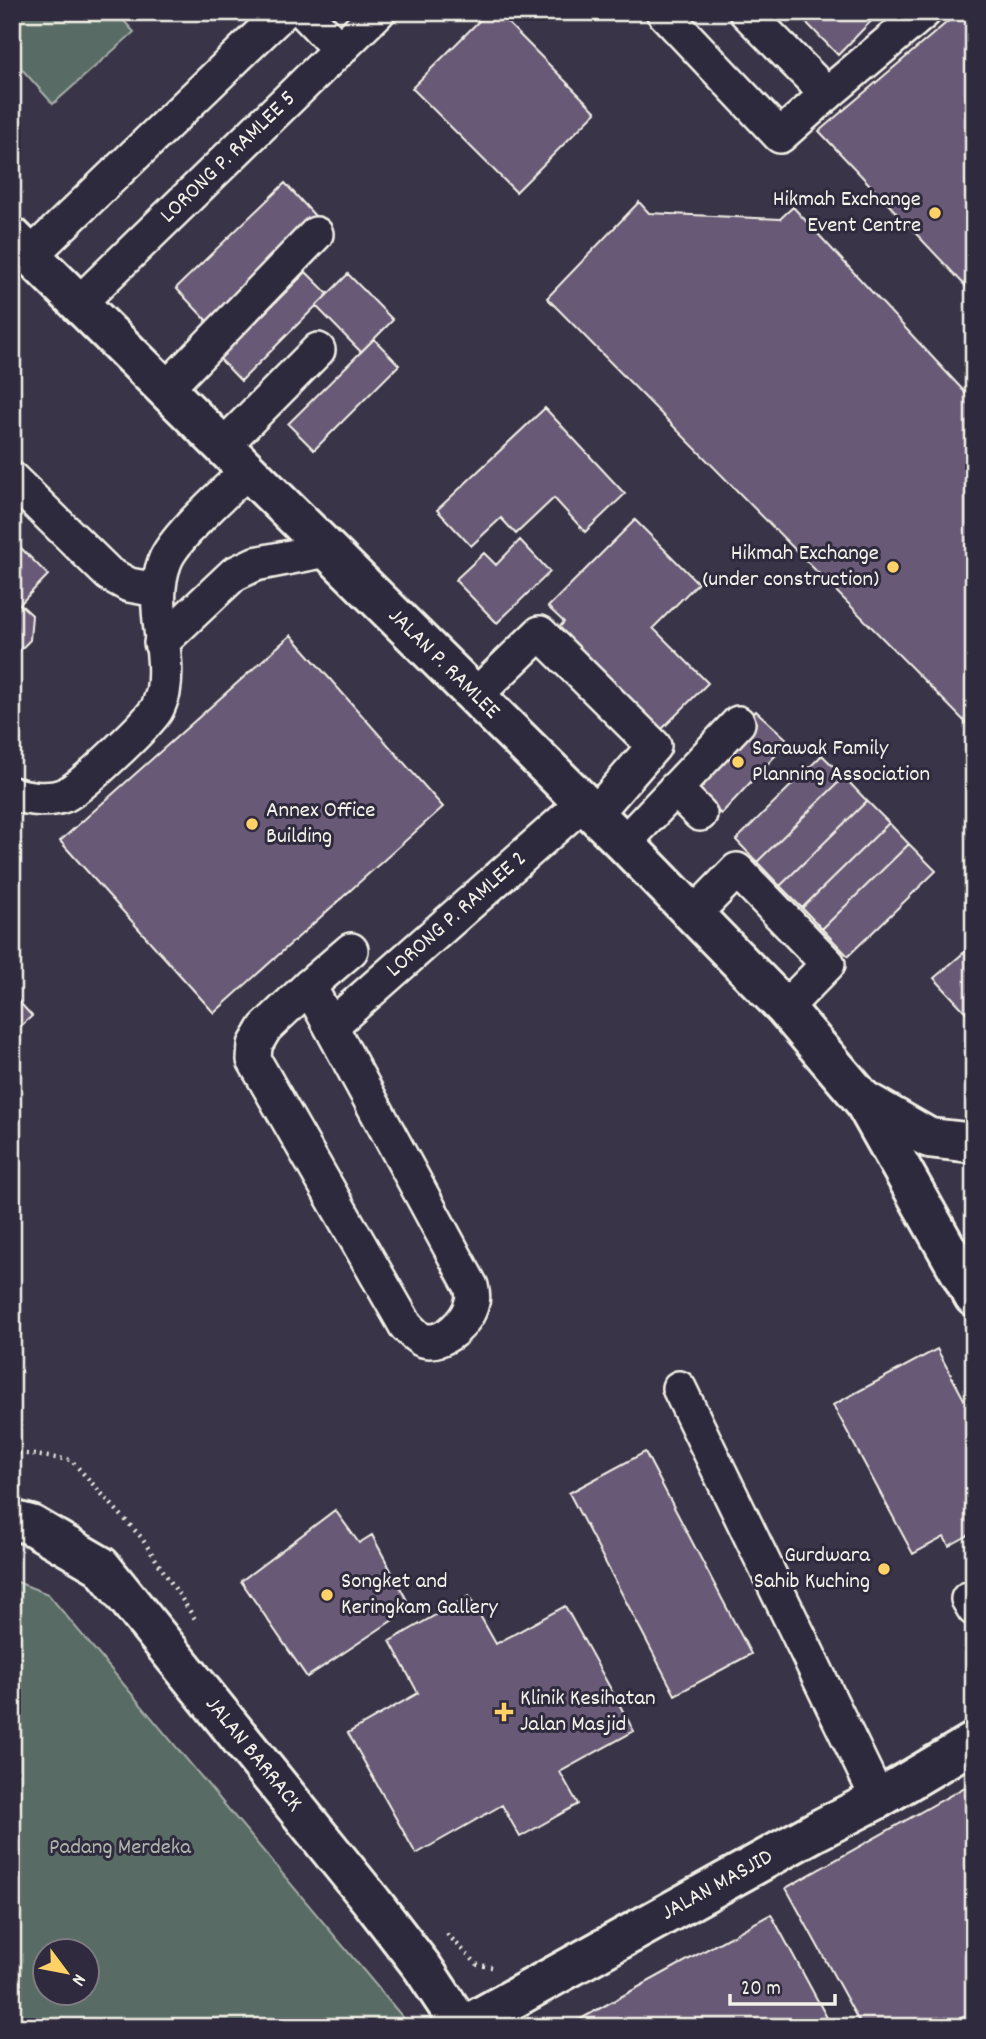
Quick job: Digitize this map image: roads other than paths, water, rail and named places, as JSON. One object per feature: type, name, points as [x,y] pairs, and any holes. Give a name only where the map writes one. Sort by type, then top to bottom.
[{"type":"main road","name":"JALAN P. RAMLEE","points":[[21,247],[624,843],[785,1008],[863,1100],[974,1297]]},
{"type":"main road","name":"JALAN P. RAMLEE","points":[[863,1100],[929,1138],[974,1143]]},
{"type":"main road","name":"JALAN BARRACK","points":[[12,1520],[31,1525],[101,1566],[373,1903],[423,1968],[462,2027]]},
{"type":"main road","name":"JALAN MASJID","points":[[462,2027],[878,1799],[974,1742]]},
{"type":"street","points":[[21,247],[283,12]]},
{"type":"street","points":[[304,12],[340,50]]},
{"type":"street","name":"LORONG P. RAMLEE 5","points":[[78,304],[378,12]]},
{"type":"street","points":[[663,12],[780,136],[924,12]]},
{"type":"street","points":[[746,12],[827,94]]},
{"type":"street","points":[[164,390],[316,234]]},
{"type":"street","points":[[12,794],[46,799],[65,795],[158,709],[163,693],[164,675],[157,590],[165,559],[235,459],[318,350]]},
{"type":"street","points":[[12,479],[109,574],[130,585],[157,590]]},
{"type":"street","points":[[161,643],[234,574],[255,564],[327,550]]},
{"type":"street","name":"LORONG P. RAMLEE 2","points":[[331,1026],[589,809],[654,746],[540,633],[475,696]]},
{"type":"street","points":[[624,843],[738,723]]},
{"type":"street","points":[[675,789],[700,814]]},
{"type":"street","points":[[695,914],[737,870],[828,964],[785,1008]]},
{"type":"street","points":[[309,986],[471,1286],[473,1300],[467,1316],[446,1336],[433,1341],[421,1339],[406,1326],[254,1060],[255,1045],[265,1028],[309,986],[351,950]]},
{"type":"street","points":[[679,1388],[878,1799]]},
{"type":"place","name":"Hikmah Exchange Event Centre","points":[[935,213]]},
{"type":"place","name":"Hikmah Exchange (under construction)","points":[[893,567]]},
{"type":"place","name":"Sarawak Family Planning Association","points":[[738,762]]},
{"type":"place","name":"Annex Office Building","points":[[252,824]]},
{"type":"place","name":"Gurdwara Sahib Kuching","points":[[884,1569]]},
{"type":"place","name":"Songket and Keringkam Gallery","points":[[327,1595]]},
{"type":"place","name":"Klinik Kesihatan Jalan Masjid","points":[[504,1712]]},
{"type":"park label","name":"Padang Merdeka","points":[[120,1848]]}]
